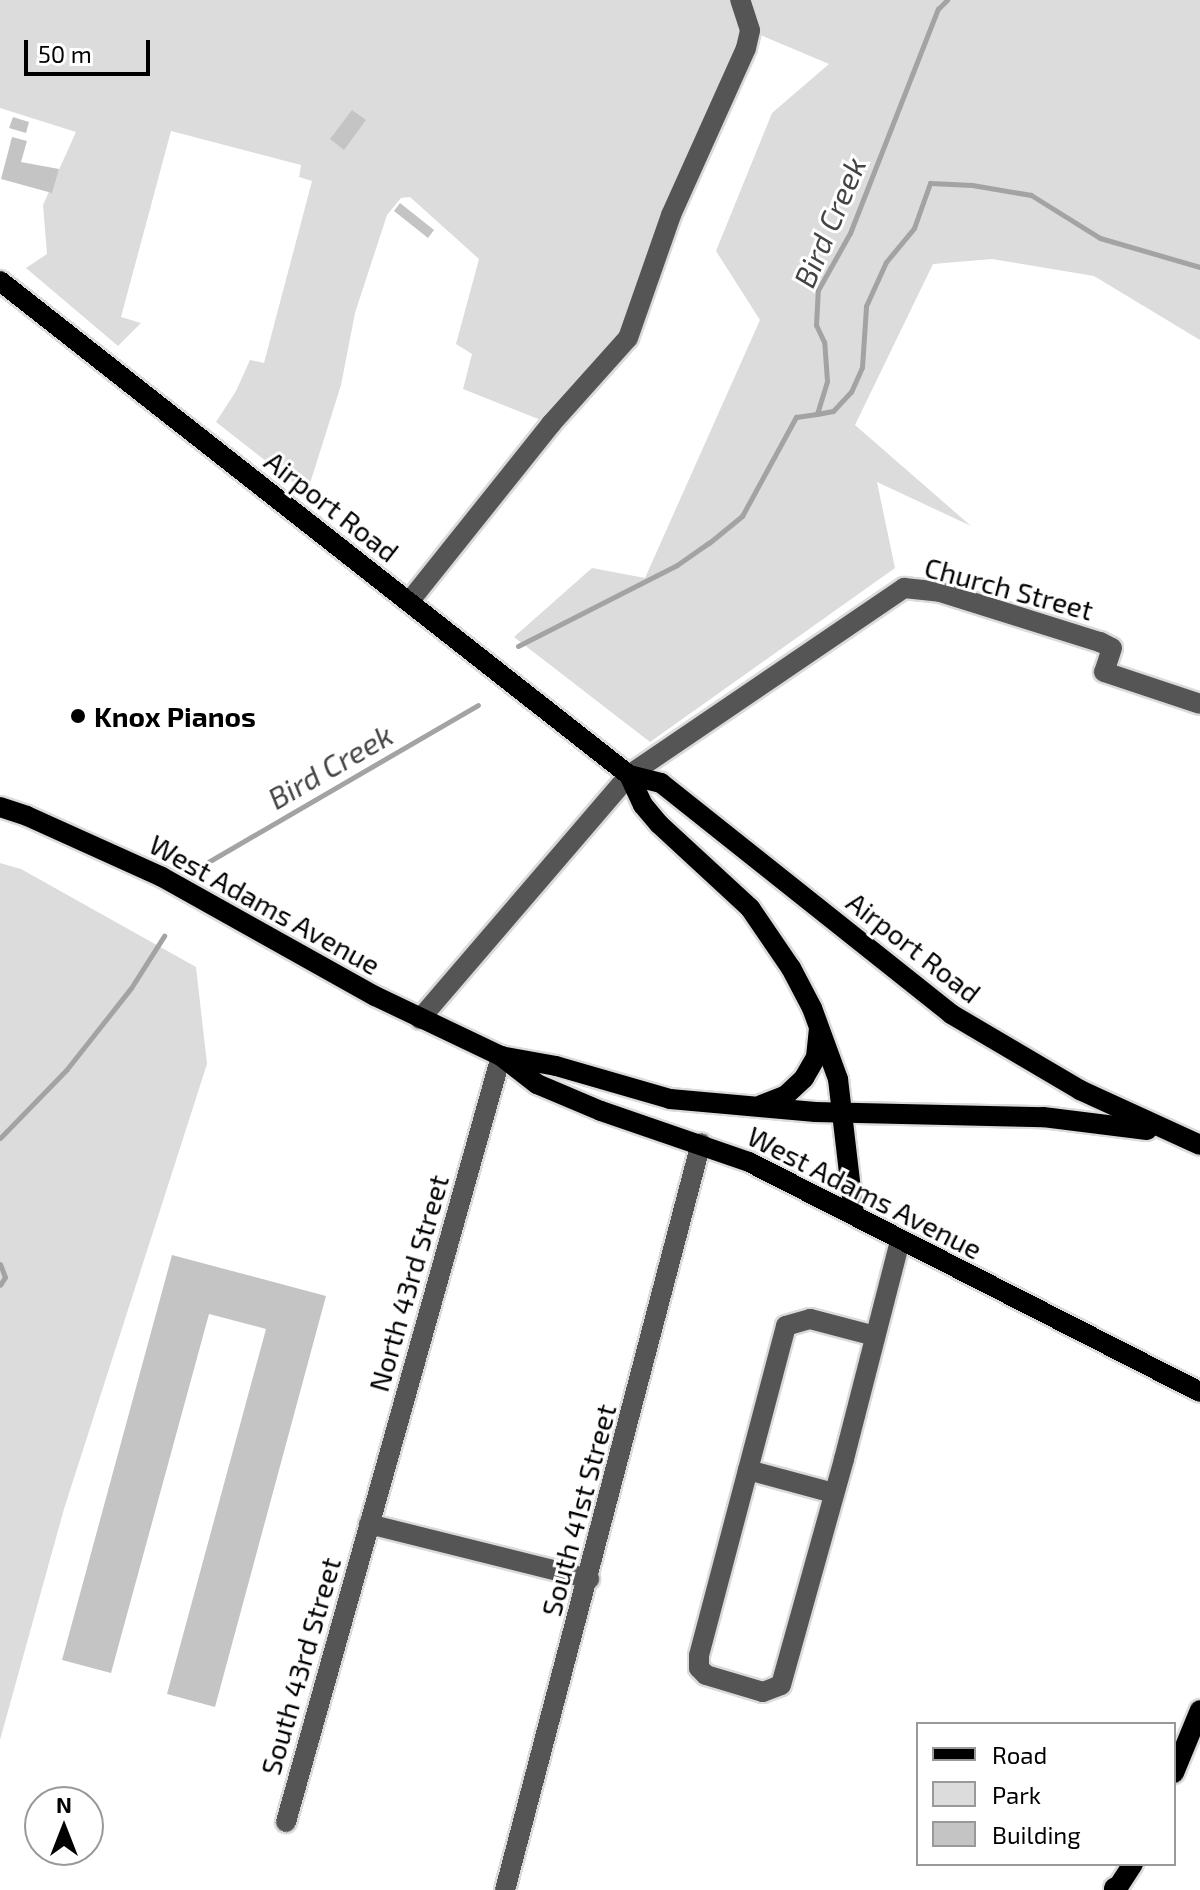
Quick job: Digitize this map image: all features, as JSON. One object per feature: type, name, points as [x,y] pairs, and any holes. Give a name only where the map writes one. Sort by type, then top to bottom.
[{"type":"main road","name":"Airport Road","points":[[0,281],[629,775],[661,783],[951,1014],[1080,1090],[1191,1142]]},
{"type":"main road","name":"Airport Road","points":[[629,775],[643,805],[659,824],[750,908],[791,968],[818,1022],[838,1079],[854,1215]]},
{"type":"main road","name":"West Adams Avenue","points":[[0,807],[27,816],[175,884],[420,1019],[501,1056],[537,1084],[569,1099],[701,1143],[807,1190],[900,1241],[1195,1387]]},
{"type":"main road","points":[[748,1106],[785,1096],[804,1078],[816,1057],[818,1022]]},
{"type":"main road","name":"West Adams Avenue","points":[[501,1056],[556,1066],[670,1099],[844,1112]]},
{"type":"main road","name":"Airport Road","points":[[844,1112],[1043,1117],[1101,1122],[1191,1142]]},
{"type":"main road","points":[[1195,1387],[1200,1402]]},
{"type":"main road","points":[[1176,1768],[1200,1710]]},
{"type":"main road","points":[[1116,1890],[1132,1866]]},
{"type":"street","points":[[409,602],[551,424],[628,338],[671,215],[746,48],[750,30],[740,0]]},
{"type":"street","name":"Church Street","points":[[629,775],[904,588],[940,592],[1100,642],[1112,648],[1104,672],[1200,704]]},
{"type":"street","points":[[420,1019],[629,775]]},
{"type":"street","name":"North 43rd Street","points":[[369,1524],[501,1056]]},
{"type":"street","name":"South 41st Street","points":[[505,1890],[701,1143]]},
{"type":"street","points":[[875,1336],[810,1319],[786,1326],[699,1656],[699,1668],[706,1675],[763,1692],[781,1685],[833,1493],[875,1336],[900,1241]]},
{"type":"street","points":[[748,1470],[833,1493]]},
{"type":"street","points":[[369,1524],[589,1579]]},
{"type":"street","name":"South 43rd Street","points":[[286,1822],[369,1524]]},
{"type":"green space","points":[[0,0],[1200,0],[1200,340],[1094,276],[992,259],[933,264],[855,425],[971,526],[877,482],[895,568],[650,742],[514,637],[592,568],[645,578],[760,320],[716,251],[772,113],[829,64],[751,31],[628,338],[551,424],[463,389],[472,354],[456,344],[479,259],[410,197],[401,198],[387,215],[355,313],[341,385],[307,493],[216,422],[236,391],[250,360],[264,363],[312,181],[299,177],[301,165],[171,131],[121,317],[141,323],[118,346],[26,268],[47,254],[43,205],[76,132],[0,108]]},
{"type":"green space","points":[[0,863],[21,869],[196,967],[207,1064],[64,1509],[0,1740]]},
{"type":"building","points":[[352,110],[366,120],[344,150],[330,139]]},
{"type":"building","points":[[13,117],[29,122],[26,133],[9,128]]},
{"type":"building","points":[[12,137],[27,141],[21,162],[59,169],[52,193],[1,179]]},
{"type":"building","points":[[400,203],[434,230],[428,238],[394,211]]},
{"type":"building","points":[[172,1255],[326,1296],[215,1707],[167,1694],[266,1329],[209,1314],[111,1673],[62,1660]]},
{"type":"waterway","name":"Bird Creek","points":[[518,646],[677,565],[709,543],[742,516],[796,417],[817,414],[827,381],[824,342],[816,325],[818,290],[850,233],[938,9],[947,0]]},
{"type":"waterway","points":[[817,414],[833,411],[851,392],[862,367],[866,306],[886,262],[914,228],[930,183],[972,185],[1031,195],[1100,238],[1200,267]]},
{"type":"waterway","name":"Bird Creek","points":[[203,865],[478,705]]},
{"type":"waterway","name":"Bird Creek","points":[[0,1138],[67,1069],[131,988],[164,936]]},
{"type":"waterway","points":[[0,1264],[5,1277],[0,1285]]},
{"type":"place","name":"Knox Pianos","points":[[78,716]]}]
